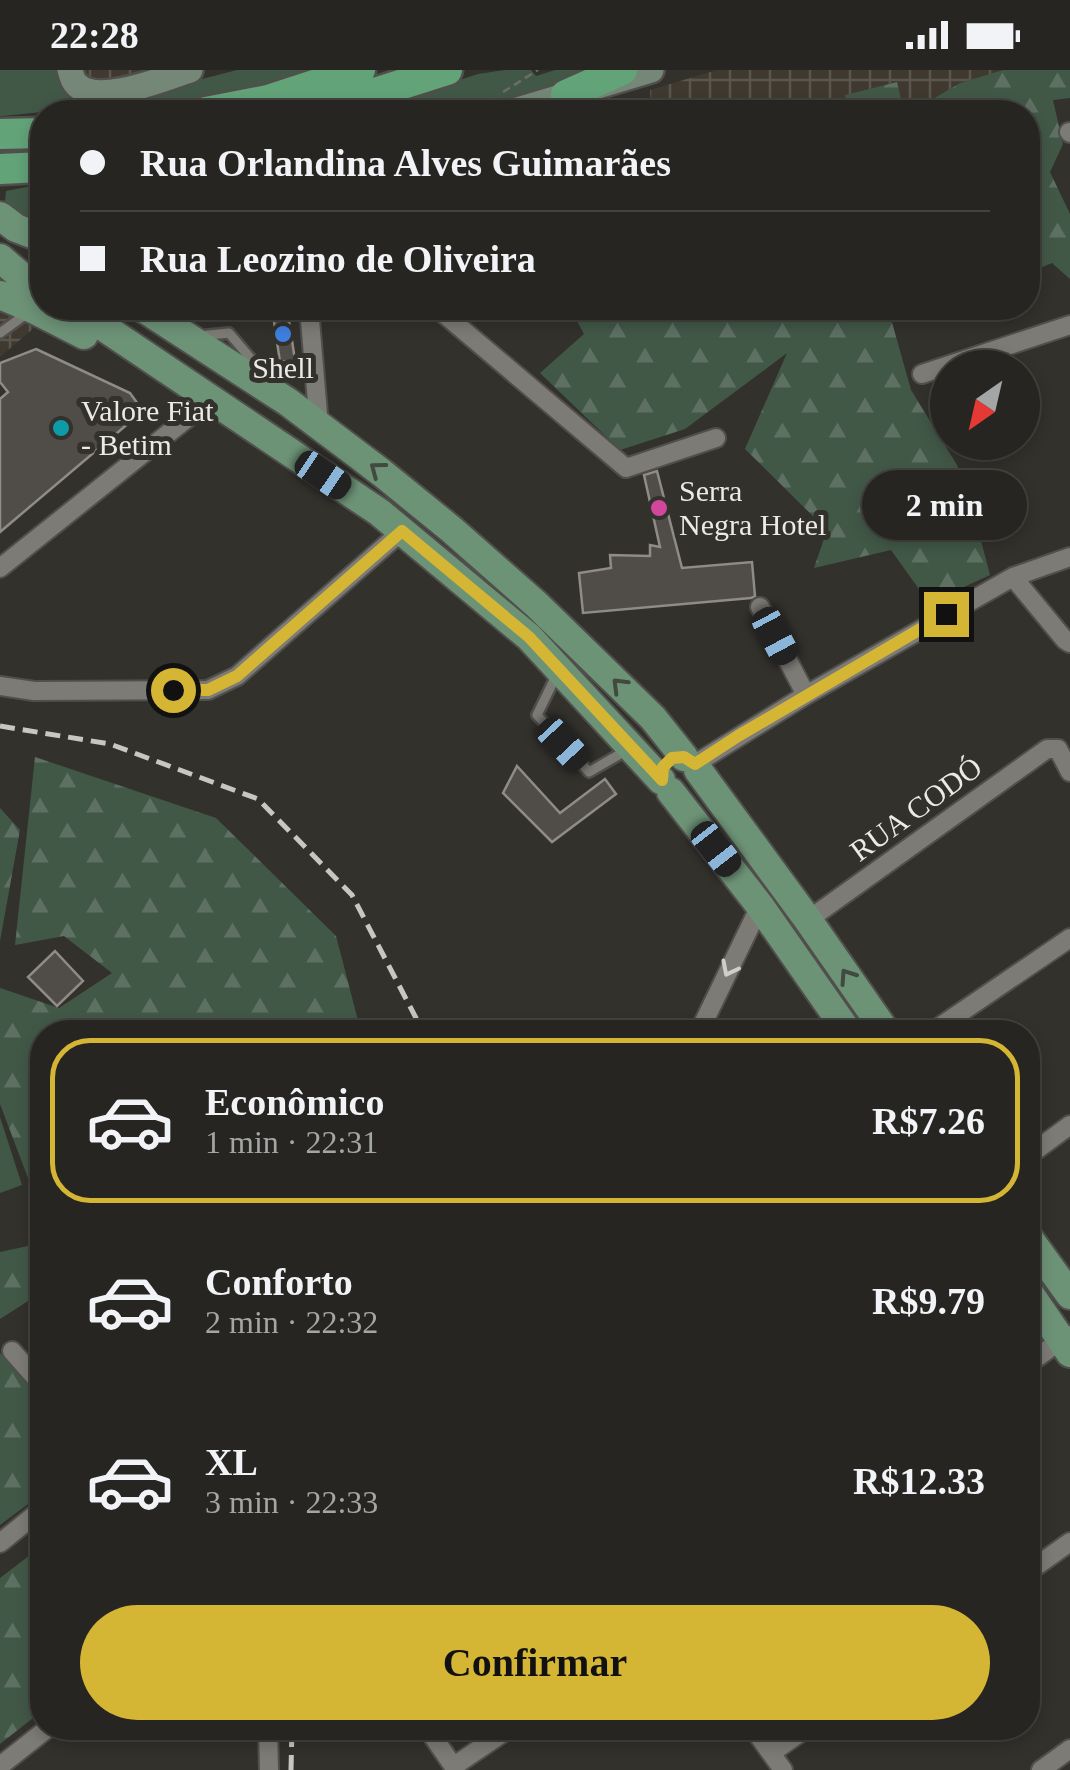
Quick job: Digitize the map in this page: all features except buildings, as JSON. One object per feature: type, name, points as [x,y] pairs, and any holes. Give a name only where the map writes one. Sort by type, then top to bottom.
[{"type":"highway","points":[[268,100],[360,70]]},
{"type":"highway","points":[[353,100],[447,70]]},
{"type":"highway","points":[[566,95],[622,70]]},
{"type":"main road","points":[[70,70],[74,83],[86,91],[104,94],[190,70]]},
{"type":"main road","points":[[550,100],[651,70]]},
{"type":"main road","points":[[0,216],[30,233]]},
{"type":"main road","points":[[0,258],[30,289]]},
{"type":"main road","points":[[0,298],[30,300]]},
{"type":"main road","points":[[72,320],[210,400]]},
{"type":"main road","points":[[102,320],[210,400],[379,512],[529,637],[666,786],[760,906],[840,1020]]},
{"type":"main road","points":[[162,320],[288,402],[424,507],[536,604],[653,718],[692,764],[878,1020]]},
{"type":"main road","points":[[174,320],[188,337]]},
{"type":"main road","points":[[210,400],[246,377]]},
{"type":"main road","points":[[666,786],[661,774],[666,762],[672,758],[692,764]]},
{"type":"main road","points":[[1040,1254],[1070,1296]]},
{"type":"main road","points":[[1040,1307],[1067,1342]]},
{"type":"street","points":[[310,320],[319,426]]},
{"type":"street","points":[[451,320],[626,468],[716,438]]},
{"type":"street","points":[[922,374],[1070,325]]},
{"type":"street","points":[[0,568],[210,400]]},
{"type":"street","points":[[0,686],[34,691],[208,690],[237,676],[402,531]]},
{"type":"street","points":[[692,764],[1013,577],[1070,557]]},
{"type":"street","points":[[1013,577],[1070,642]]},
{"type":"street","points":[[760,607],[806,695]]},
{"type":"street","name":"RUA CODÓ","points":[[808,920],[1047,749],[1058,749],[1070,772]]},
{"type":"street","points":[[705,1020],[760,906]]},
{"type":"street","points":[[950,1020],[1070,938]]},
{"type":"street","points":[[1040,1147],[1070,1126]]},
{"type":"street","points":[[1040,1357],[1067,1342]]},
{"type":"street","points":[[12,1352],[30,1372]]},
{"type":"street","points":[[0,1543],[30,1519]]},
{"type":"street","points":[[1040,1563],[1070,1542]]},
{"type":"street","points":[[0,1766],[33,1740]]},
{"type":"street","points":[[267,1740],[269,1770]]},
{"type":"street","points":[[436,1740],[455,1768],[494,1740]]},
{"type":"street","points":[[762,1740],[783,1770]]},
{"type":"street","points":[[771,1753],[790,1740]]},
{"type":"street","points":[[1041,1770],[1070,1750]]},
{"type":"lane","points":[[0,333],[30,307]]},
{"type":"lane","points":[[188,337],[229,333],[288,402]]},
{"type":"lane","points":[[560,669],[537,716],[589,772],[632,748]]},
{"type":"path","points":[[491,100],[538,70]]},
{"type":"shaded area","points":[[85,70],[178,70],[115,91],[89,80]]},
{"type":"shaded area","points":[[717,70],[1003,70],[960,83],[931,100],[901,100],[896,82],[846,95],[847,100],[651,100],[650,90]]},
{"type":"shaded area","points":[[0,310],[35,327],[0,357]]},
{"type":"green space","points":[[0,70],[64,70],[110,100],[30,100],[30,113],[0,116]]},
{"type":"green space","points":[[237,70],[311,70],[256,87],[192,100],[121,100]]},
{"type":"green space","points":[[531,70],[536,76],[555,70],[597,70],[517,100],[399,100],[478,74]]},
{"type":"green space","points":[[1003,70],[1070,70],[1070,98],[1053,100],[1063,144],[1050,172],[1070,214],[1070,279],[1052,263],[1040,268],[1040,100],[931,100],[960,83]]},
{"type":"green space","points":[[897,82],[901,100],[846,100],[845,95]]},
{"type":"green space","points":[[30,186],[30,225],[9,217],[6,191]]},
{"type":"green space","points":[[576,320],[891,320],[911,390],[930,421],[930,460],[954,460],[957,465],[990,575],[929,603],[891,550],[814,568],[827,530],[745,449],[787,353],[685,429],[620,450],[540,373],[584,334]]},
{"type":"green space","points":[[35,757],[216,818],[336,936],[358,1020],[30,1020],[30,1183],[0,1104],[0,988],[59,1008],[112,973],[64,936],[15,945]]},
{"type":"green space","points":[[0,808],[20,830],[0,941]]},
{"type":"green space","points":[[0,1117],[22,1185],[0,1193]]},
{"type":"green space","points":[[30,1246],[30,1300],[0,1319],[0,1252]]},
{"type":"green space","points":[[0,1353],[30,1387],[30,1502],[0,1525]]},
{"type":"green space","points":[[30,1555],[30,1720],[0,1744],[0,1578]]},
{"type":"railway","points":[[0,726],[110,744],[258,799],[352,895],[416,1020]]},
{"type":"railway","points":[[291,1770],[292,1740]]},
{"type":"place","name":"Shell","points":[[283,334]]},
{"type":"place","name":"Valore Fiat - Betim","points":[[61,428]]},
{"type":"place","name":"Serra Negra Hotel","points":[[659,508]]},
{"type":"route","points":[[173,690],[208,690],[237,676],[402,531],[529,637],[662,780],[663,767],[672,758],[684,757],[695,764],[946,614]]}]
